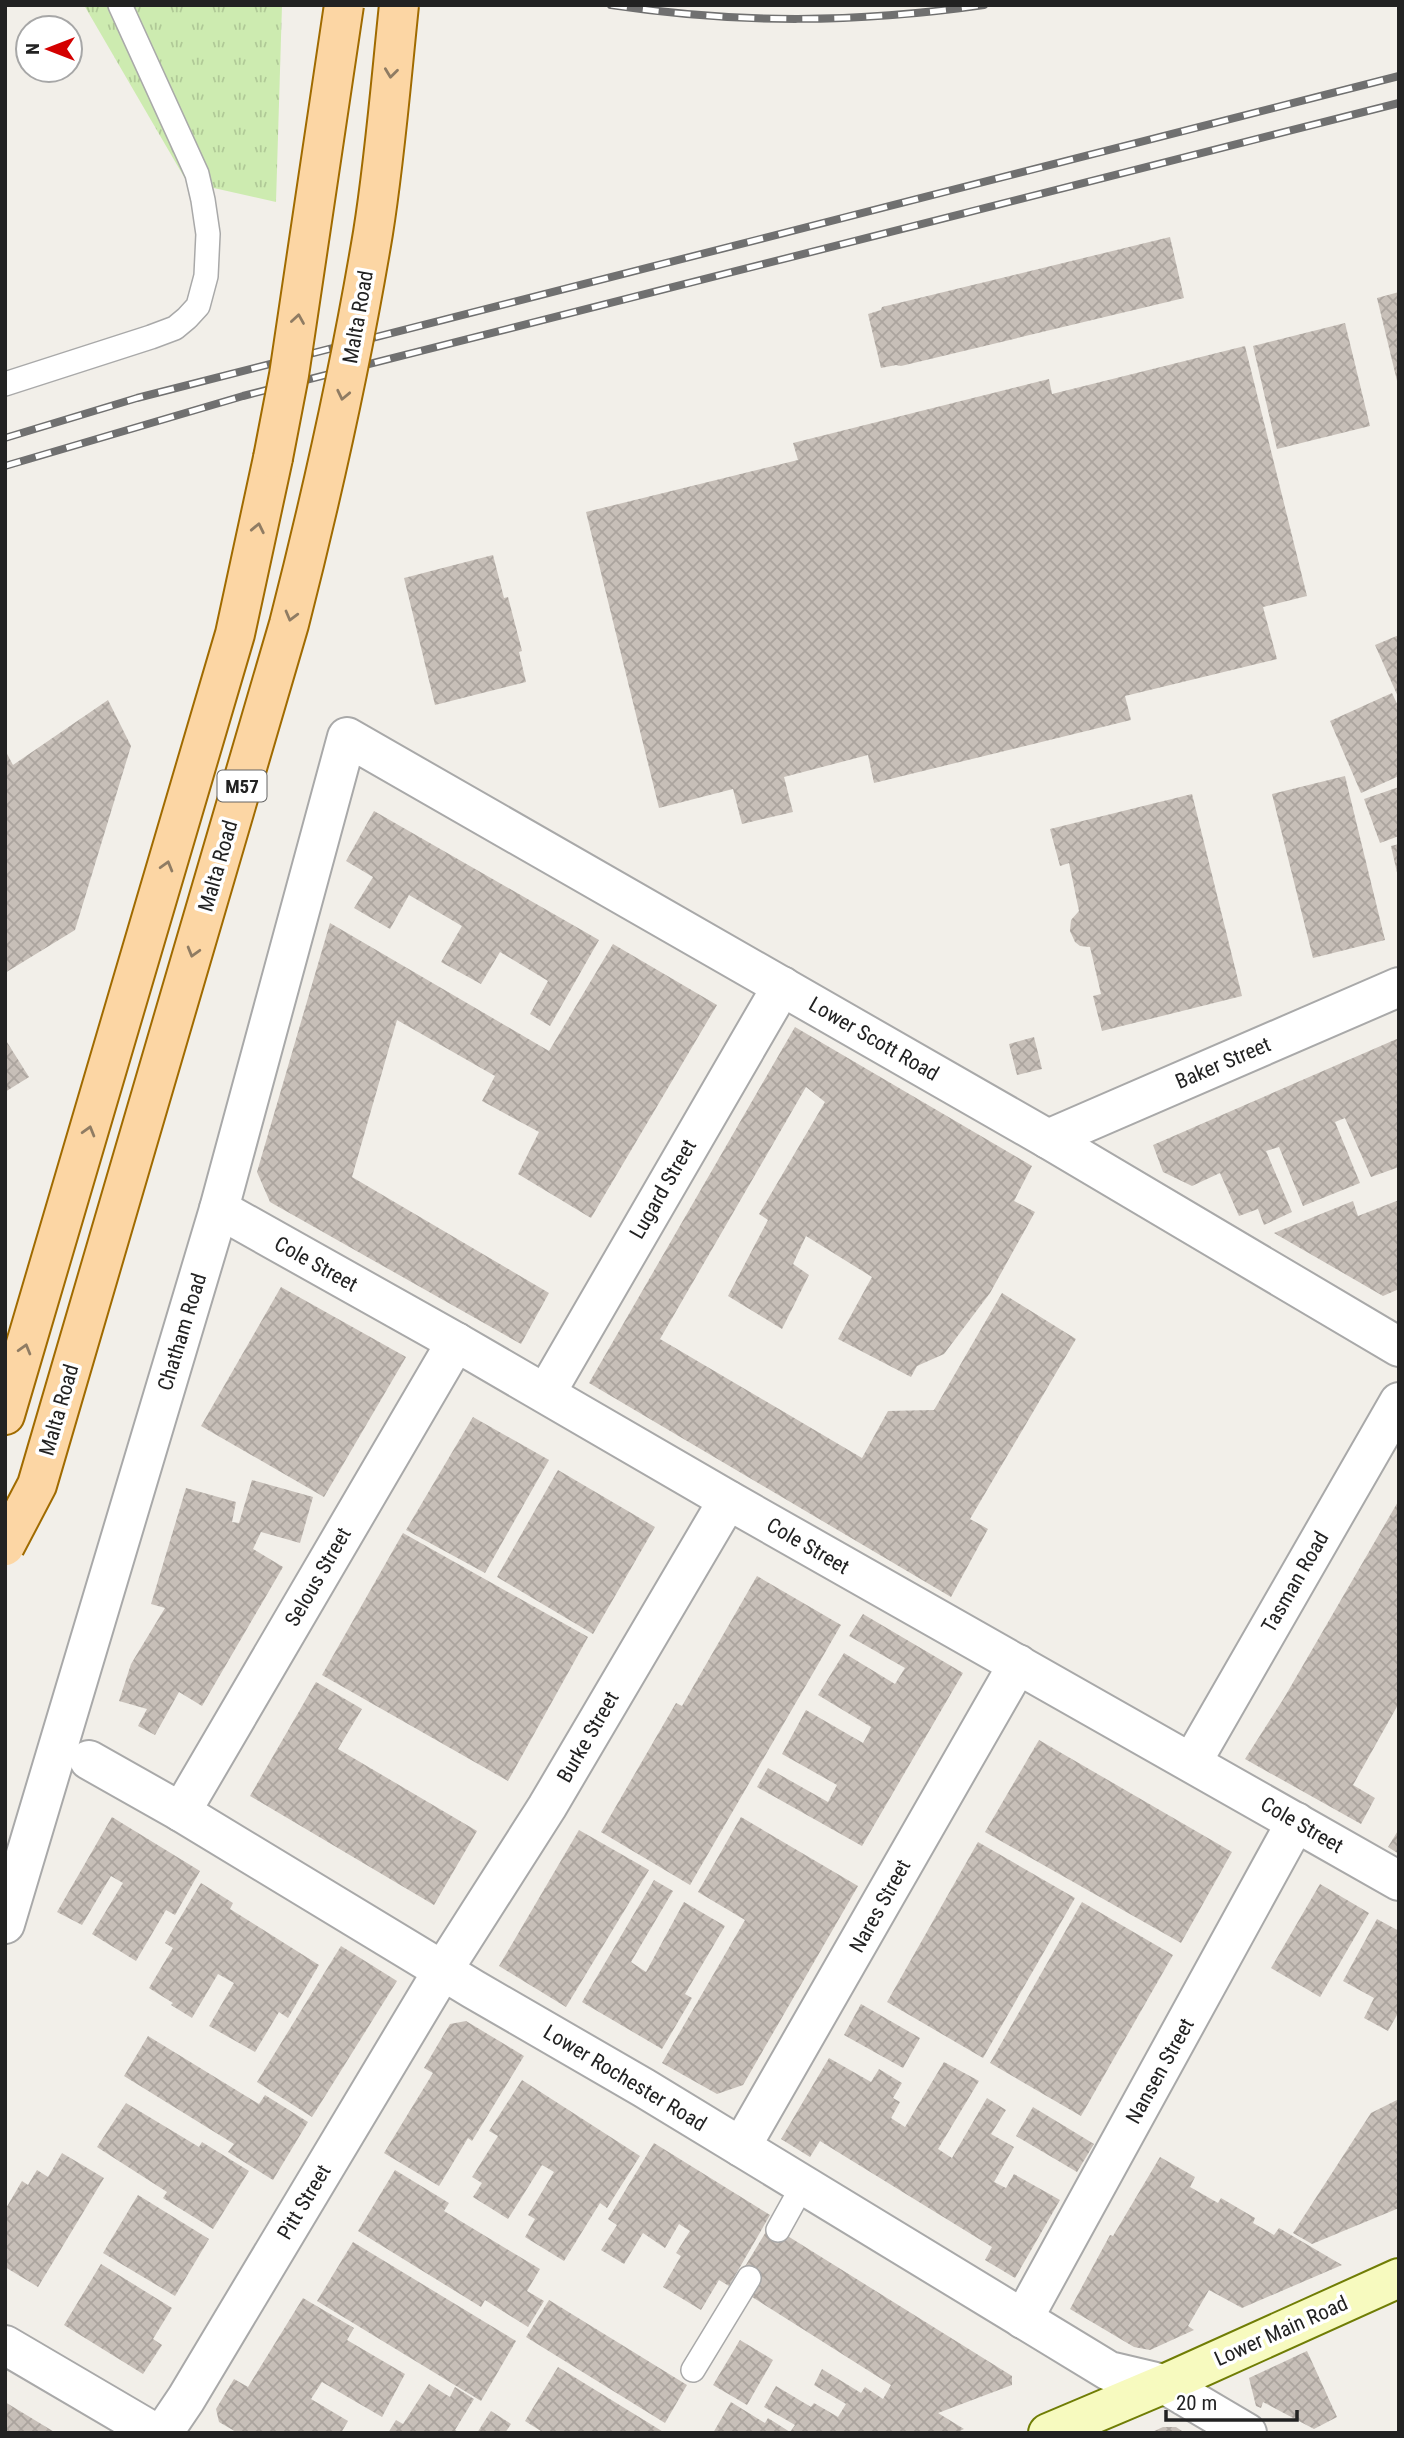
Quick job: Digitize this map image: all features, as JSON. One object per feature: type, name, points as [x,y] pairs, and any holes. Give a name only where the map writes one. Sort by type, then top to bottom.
[{"type":"main road","name":"M57","points":[[5,1415],[235,634],[289,375],[344,5]]},
{"type":"main road","name":"Malta Road","points":[[5,1546],[37,1485],[293,612],[324,488],[351,357],[373,230],[399,5]]},
{"type":"street","name":"Lower Scott Road","points":[[347,737],[1048,1139],[1399,1347]]},
{"type":"street","name":"Chatham Road","points":[[5,1924],[219,1209],[347,737]]},
{"type":"street","name":"Lugard Street","points":[[546,1393],[782,986]]},
{"type":"street","name":"Baker Street","points":[[1048,1139],[1399,987]]},
{"type":"street","name":"Cole Street","points":[[219,1209],[1399,1881]]},
{"type":"street","name":"Selous Street","points":[[181,1812],[456,1342]]},
{"type":"street","name":"Tasman Road","points":[[1192,1762],[1399,1402]]},
{"type":"street","name":"Burke Street","points":[[443,1970],[547,1807],[727,1500]]},
{"type":"street","name":"Nares Street","points":[[741,2147],[1018,1664]]},
{"type":"street","name":"Lower Rochester Road","points":[[89,1760],[644,2088],[1109,2371],[1164,2384],[1247,2433]]},
{"type":"street","name":"Nansen Street","points":[[1023,2319],[1296,1822]]},
{"type":"street","name":"Pitt Street","points":[[163,2433],[443,1970]]},
{"type":"street","name":"Lower Main Road","points":[[1048,2433],[1399,2278]]},
{"type":"street","points":[[5,2345],[155,2433]]},
{"type":"lane","points":[[5,384],[176,328],[198,306],[202,295],[206,276],[208,234],[197,174],[120,5]]},
{"type":"lane","points":[[778,2230],[803,2185]]},
{"type":"lane","points":[[693,2370],[749,2278]]},
{"type":"green space","points":[[84,5],[282,5],[276,202],[187,182]]},
{"type":"building","points":[[1170,237],[1184,298],[901,366],[881,368],[868,314],[881,310],[882,307]]},
{"type":"building","points":[[1399,292],[1399,385],[1398,385],[1377,298]]},
{"type":"building","points":[[1345,323],[1370,426],[1277,449],[1253,346]]},
{"type":"building","points":[[1245,346],[1307,596],[1263,607],[1277,659],[1125,696],[1131,720],[874,783],[868,755],[784,777],[793,812],[742,824],[733,789],[659,808],[586,512],[798,460],[793,443],[1049,379],[1052,394]]},
{"type":"building","points":[[493,555],[504,598],[508,597],[522,651],[519,652],[526,682],[435,705],[404,578]]},
{"type":"building","points":[[1399,635],[1399,699],[1375,645]]},
{"type":"building","points":[[1392,693],[1399,708],[1399,776],[1361,793],[1330,721]]},
{"type":"building","points":[[108,700],[131,746],[75,930],[5,973],[5,750],[13,765]]},
{"type":"building","points":[[1345,776],[1385,940],[1313,958],[1272,794]]},
{"type":"building","points":[[1399,787],[1399,836],[1380,843],[1364,799]]},
{"type":"building","points":[[1192,794],[1242,996],[1102,1031],[1093,996],[1101,994],[1090,947],[1080,946],[1075,942],[1070,931],[1071,920],[1079,911],[1069,863],[1060,866],[1050,829]]},
{"type":"building","points":[[374,811],[599,940],[550,1026],[530,1014],[548,981],[500,952],[481,984],[441,962],[462,926],[409,895],[390,929],[354,908],[373,877],[346,861]]},
{"type":"building","points":[[1399,844],[1399,877],[1398,877],[1391,846]]},
{"type":"building","points":[[330,923],[549,1051],[613,944],[717,1005],[591,1218],[518,1174],[539,1132],[482,1101],[495,1076],[397,1020],[352,1177],[549,1293],[521,1344],[270,1202],[257,1172]]},
{"type":"building","points":[[795,1027],[1032,1166],[1014,1201],[1035,1212],[990,1293],[944,1354],[917,1366],[911,1377],[838,1339],[872,1277],[806,1236],[793,1264],[809,1275],[782,1329],[728,1296],[768,1220],[759,1214],[825,1102],[806,1087],[660,1339],[862,1458],[888,1411],[934,1410],[1002,1293],[1076,1339],[970,1519],[988,1529],[951,1597],[589,1383]]},
{"type":"building","points":[[1034,1037],[1042,1069],[1017,1075],[1009,1044]]},
{"type":"building","points":[[1399,1038],[1399,1167],[1371,1177],[1345,1118],[1335,1122],[1360,1183],[1303,1206],[1279,1147],[1266,1151],[1292,1212],[1264,1225],[1258,1209],[1239,1216],[1220,1173],[1192,1186],[1163,1172],[1153,1145]]},
{"type":"building","points":[[5,1039],[29,1077],[5,1092]]},
{"type":"building","points":[[1399,1200],[1399,1289],[1383,1296],[1274,1233],[1353,1201],[1358,1216]]},
{"type":"building","points":[[281,1287],[406,1357],[324,1497],[201,1426]]},
{"type":"building","points":[[473,1417],[549,1460],[485,1573],[406,1530]]},
{"type":"building","points":[[558,1470],[655,1527],[593,1634],[497,1577]]},
{"type":"building","points":[[252,1480],[313,1497],[300,1543],[261,1532],[253,1549],[283,1567],[202,1706],[179,1692],[155,1735],[138,1726],[147,1709],[119,1701],[131,1664],[165,1608],[151,1604],[186,1488],[236,1502],[232,1522],[239,1523]]},
{"type":"building","points":[[1399,1500],[1399,1703],[1353,1785],[1375,1798],[1361,1824],[1245,1759],[1284,1698]]},
{"type":"building","points":[[403,1533],[588,1637],[508,1781],[322,1675]]},
{"type":"building","points":[[757,1576],[841,1625],[690,1885],[601,1832],[676,1703],[682,1706]]},
{"type":"building","points":[[863,1614],[963,1673],[862,1846],[757,1787],[768,1768],[828,1802],[837,1785],[782,1754],[806,1710],[863,1743],[871,1727],[818,1695],[844,1653],[895,1684],[905,1668],[849,1636]]},
{"type":"building","points":[[316,1682],[362,1709],[338,1749],[477,1831],[434,1905],[250,1796]]},
{"type":"building","points":[[1039,1740],[1232,1852],[1181,1943],[985,1832]]},
{"type":"building","points":[[112,1817],[200,1871],[175,1915],[166,1910],[136,1961],[92,1934],[123,1883],[111,1876],[82,1925],[57,1912]]},
{"type":"building","points":[[741,1817],[858,1886],[743,2085],[717,2094],[662,2063],[745,1920],[698,1892]]},
{"type":"building","points":[[1399,1829],[1399,1854],[1388,1847]]},
{"type":"building","points":[[579,1830],[649,1870],[566,2007],[499,1966]]},
{"type":"building","points":[[978,1842],[1075,1898],[983,2058],[887,2002]]},
{"type":"building","points":[[654,1880],[673,1891],[631,1962],[646,1972],[684,1902],[725,1926],[685,1994],[692,1998],[662,2049],[582,2002]]},
{"type":"building","points":[[201,1883],[233,1903],[230,1909],[319,1965],[288,2018],[279,2012],[255,2052],[209,2026],[234,1983],[218,1974],[192,2018],[149,1988],[173,1948],[165,1943]]},
{"type":"building","points":[[1320,1884],[1369,1913],[1320,1997],[1271,1968]]},
{"type":"building","points":[[1082,1902],[1173,1955],[1081,2116],[990,2063]]},
{"type":"building","points":[[1377,1919],[1399,1931],[1399,2016],[1397,2015],[1388,2031],[1364,2018],[1374,1998],[1343,1981]]},
{"type":"building","points":[[341,1946],[397,1981],[312,2117],[257,2082]]},
{"type":"building","points":[[861,2004],[920,2038],[903,2068],[844,2035]]},
{"type":"building","points":[[466,2021],[524,2056],[472,2141],[468,2138],[439,2186],[384,2153],[433,2073],[424,2068],[450,2024]]},
{"type":"building","points":[[148,2036],[259,2104],[265,2095],[308,2122],[273,2180],[228,2152],[234,2144],[124,2076]]},
{"type":"building","points":[[829,2058],[871,2082],[879,2069],[902,2083],[893,2098],[900,2102],[891,2118],[905,2127],[944,2062],[979,2081],[938,2149],[952,2158],[987,2098],[1006,2110],[991,2134],[1014,2147],[994,2182],[1006,2188],[1014,2174],[1060,2200],[1015,2278],[985,2260],[992,2247],[820,2141],[810,2157],[781,2139]]},
{"type":"building","points":[[522,2080],[640,2156],[607,2208],[600,2203],[564,2261],[525,2237],[535,2219],[528,2215],[554,2172],[542,2165],[508,2219],[473,2197],[482,2183],[472,2177],[498,2136],[489,2131]]},
{"type":"building","points":[[1399,2099],[1399,2208],[1312,2244],[1293,2233],[1371,2113]]},
{"type":"building","points":[[126,2103],[199,2147],[202,2142],[249,2171],[213,2229],[163,2198],[167,2192],[97,2147]]},
{"type":"building","points":[[1033,2107],[1094,2144],[1077,2172],[1016,2136]]},
{"type":"building","points":[[654,2143],[770,2215],[729,2286],[719,2280],[701,2310],[663,2287],[681,2256],[676,2253],[690,2231],[679,2224],[665,2248],[643,2233],[624,2264],[601,2250],[617,2225],[608,2219]]},
{"type":"building","points":[[62,2153],[104,2178],[38,2287],[5,2267],[5,2210],[22,2181],[28,2185],[37,2170],[48,2177]]},
{"type":"building","points":[[1160,2157],[1195,2177],[1190,2187],[1218,2203],[1221,2198],[1255,2218],[1253,2223],[1274,2235],[1279,2228],[1342,2265],[1242,2308],[1209,2290],[1188,2326],[1194,2330],[1150,2350],[1134,2347],[1070,2309],[1110,2235],[1113,2236]]},
{"type":"building","points":[[395,2170],[449,2203],[444,2211],[540,2269],[527,2291],[544,2301],[528,2327],[485,2300],[481,2307],[358,2231]]},
{"type":"building","points":[[138,2195],[209,2239],[175,2296],[103,2253]]},
{"type":"building","points":[[770,2225],[1012,2376],[1012,2385],[938,2413],[964,2429],[955,2433],[713,2433],[731,2402],[765,2423],[768,2418],[790,2432],[795,2425],[764,2407],[776,2386],[811,2407],[814,2403],[838,2417],[846,2404],[814,2385],[822,2369],[861,2393],[865,2387],[883,2399],[891,2385],[749,2295],[741,2273]]},
{"type":"building","points":[[353,2242],[516,2341],[481,2401],[317,2301]]},
{"type":"building","points":[[101,2264],[172,2308],[153,2339],[162,2345],[143,2374],[64,2325]]},
{"type":"building","points":[[303,2298],[354,2328],[347,2340],[405,2374],[382,2417],[322,2382],[311,2399],[348,2421],[341,2433],[238,2433],[219,2422],[216,2409],[234,2379],[248,2387]]},
{"type":"building","points":[[549,2300],[687,2385],[665,2423],[526,2337]]},
{"type":"building","points":[[740,2340],[773,2360],[747,2405],[713,2385]]},
{"type":"building","points":[[1307,2351],[1337,2417],[1314,2429],[1263,2402],[1261,2408],[1256,2406],[1249,2378]]},
{"type":"building","points":[[558,2367],[665,2433],[544,2433],[525,2421]]},
{"type":"building","points":[[429,2384],[450,2397],[455,2387],[474,2399],[455,2430],[460,2433],[388,2433],[396,2420],[403,2424]]},
{"type":"building","points":[[5,2402],[56,2433],[5,2433]]},
{"type":"building","points":[[491,2411],[511,2424],[505,2433],[477,2433]]},
{"type":"building","points":[[1163,2427],[1176,2427],[1185,2433],[1150,2433]]},
{"type":"railway","points":[[611,5],[705,16],[798,19],[890,15],[984,5]]},
{"type":"railway","points":[[5,438],[137,398],[1399,76]]},
{"type":"railway","points":[[5,466],[243,396],[1399,103]]}]
